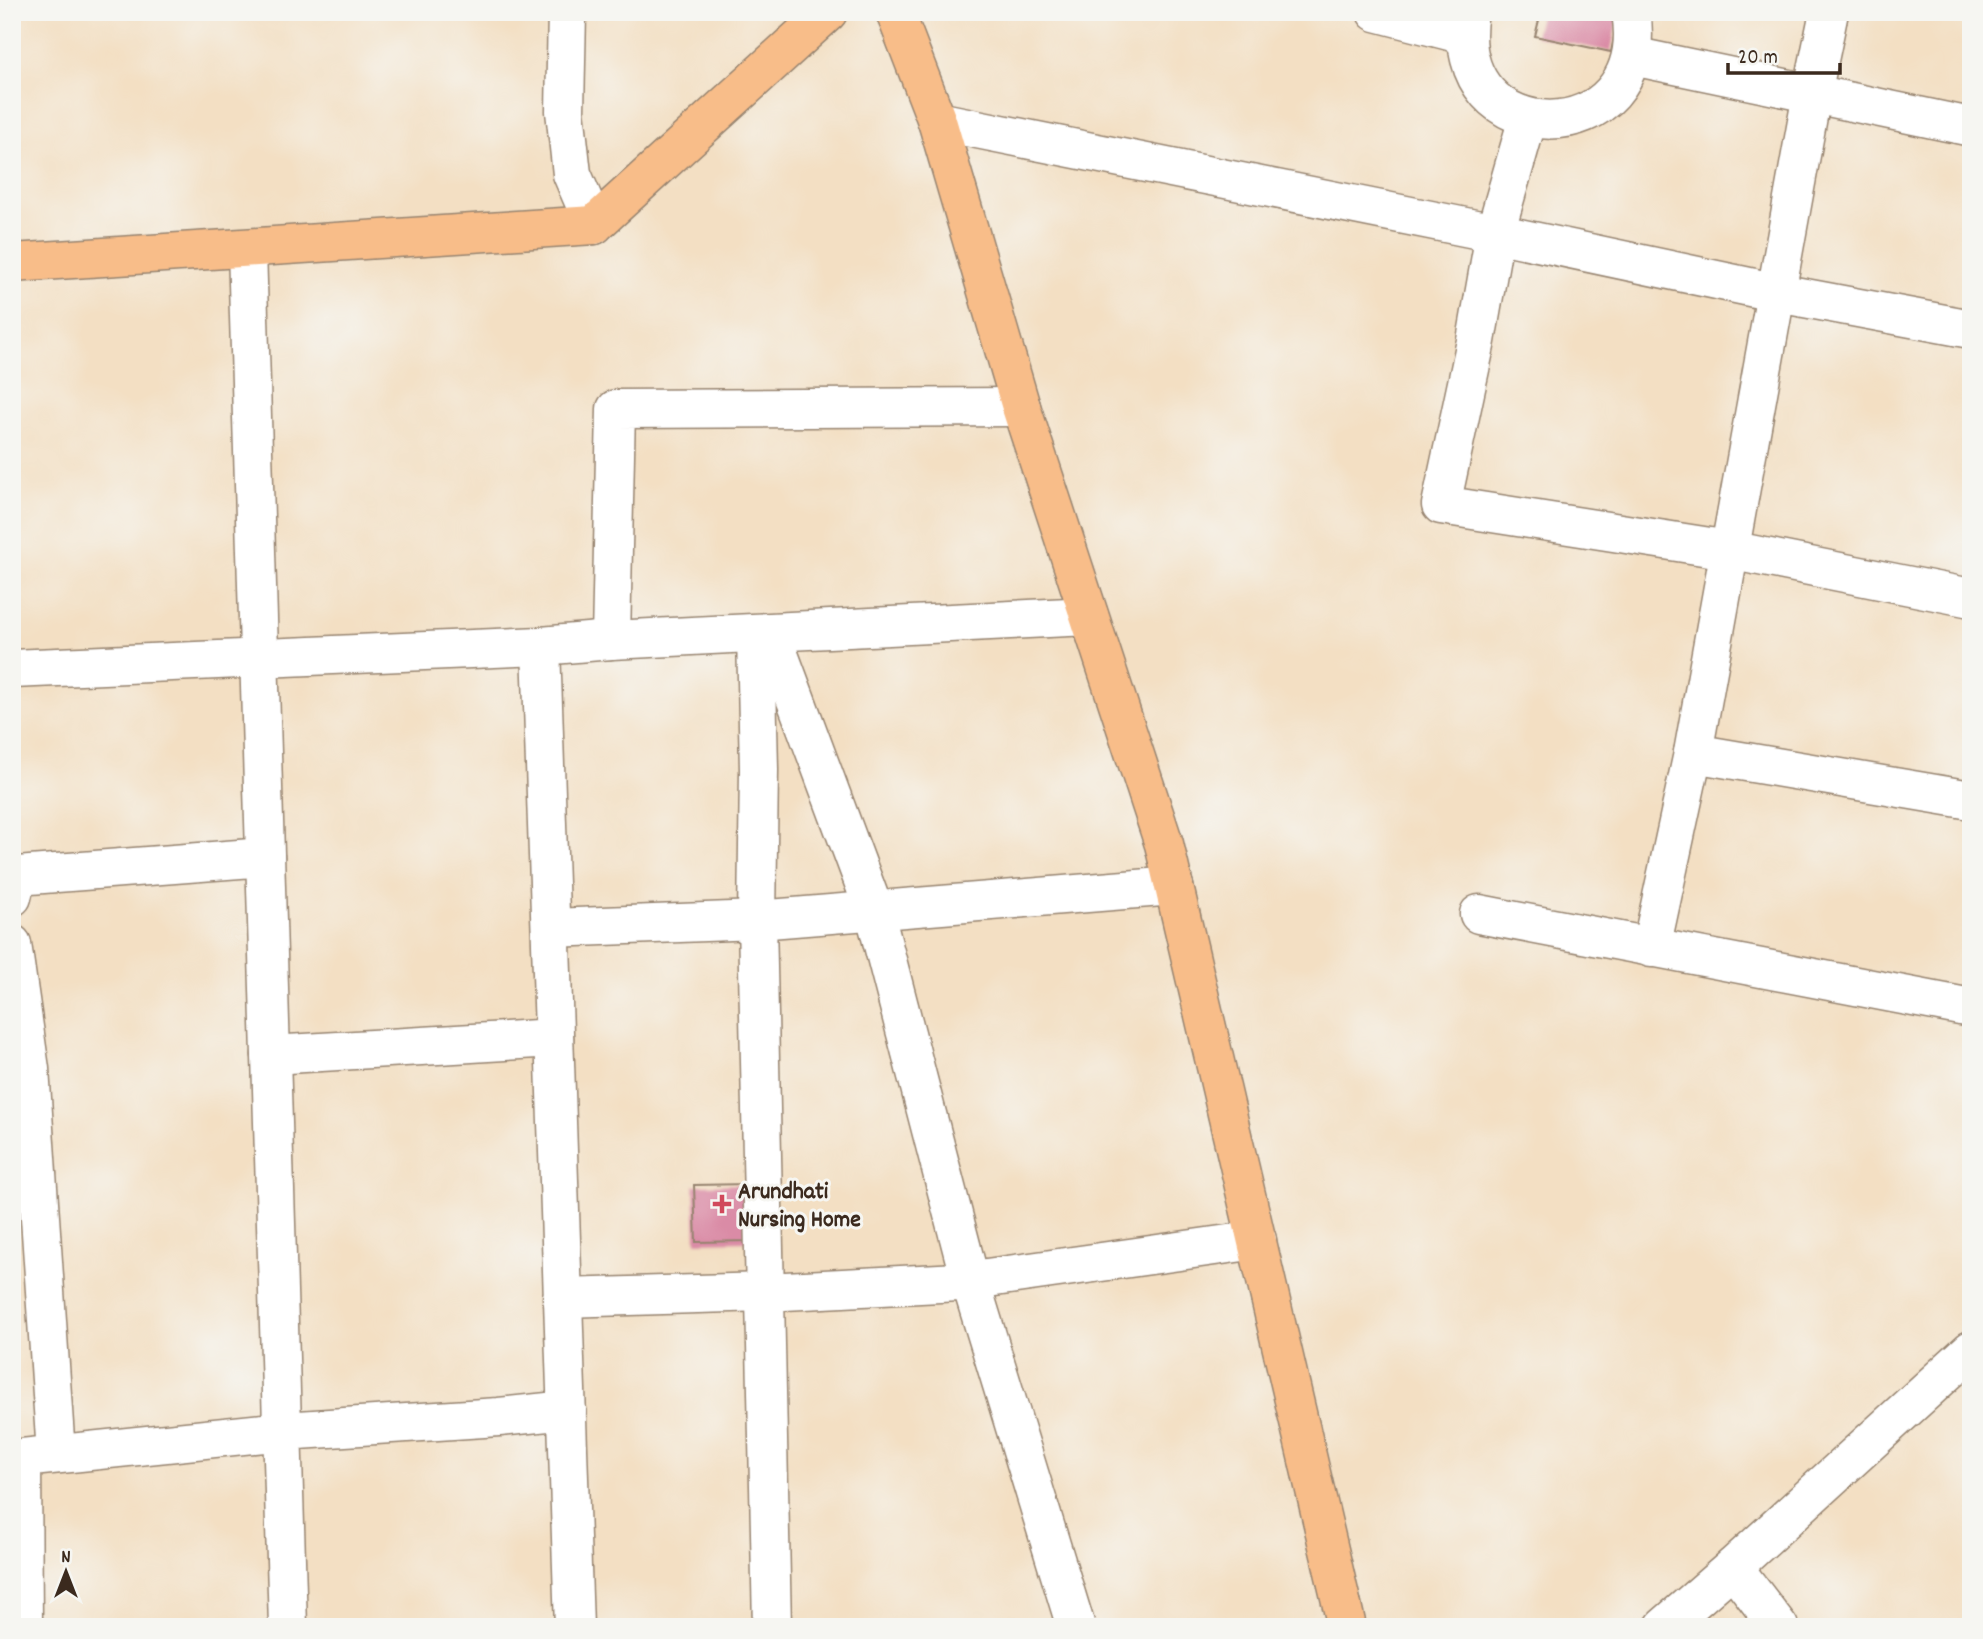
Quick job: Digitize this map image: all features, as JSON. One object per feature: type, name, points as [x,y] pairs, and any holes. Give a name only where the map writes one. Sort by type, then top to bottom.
[{"type":"main road","points":[[12,262],[594,225],[828,12]]},
{"type":"main road","points":[[895,12],[937,121],[1021,407],[1164,844],[1347,1627]]},
{"type":"street","points":[[567,12],[565,111],[572,174],[594,225]]},
{"type":"street","points":[[1376,12],[1467,24],[1469,63],[1482,88],[1503,106],[1528,118],[1555,121],[1581,115],[1604,101],[1622,81],[1632,56],[1634,34],[1631,12]]},
{"type":"street","points":[[1651,948],[1693,753],[1829,12]]},
{"type":"street","points":[[1632,56],[1971,127]]},
{"type":"street","points":[[1528,118],[1495,233],[1476,341],[1441,505],[1729,551],[1971,598]]},
{"type":"street","points":[[937,121],[1495,233],[1777,293],[1971,329]]},
{"type":"street","points":[[247,249],[288,1627]]},
{"type":"street","points":[[611,640],[616,409],[1021,407]]},
{"type":"street","points":[[12,669],[541,646],[611,640],[1089,616]]},
{"type":"street","points":[[763,634],[874,911],[970,1280],[1076,1627]]},
{"type":"street","points":[[763,634],[757,920],[772,1627]]},
{"type":"street","points":[[541,646],[574,1627]]},
{"type":"street","points":[[1693,753],[1971,800]]},
{"type":"street","points":[[12,897],[17,876],[265,857]]},
{"type":"street","points":[[551,928],[757,920],[1174,886]]},
{"type":"street","points":[[1479,914],[1971,1008]]},
{"type":"street","points":[[12,944],[30,1069],[56,1454]]},
{"type":"street","points":[[271,1055],[554,1038]]},
{"type":"street","points":[[562,1298],[765,1292],[970,1280],[1257,1240]]},
{"type":"street","points":[[1664,1627],[1971,1350]]},
{"type":"street","points":[[23,1627],[22,1458],[282,1431],[567,1410]]},
{"type":"street","points":[[1733,1567],[1779,1627]]},
{"type":"building","points":[[1541,12],[1594,12],[1618,17],[1611,52],[1535,36]]},
{"type":"building","points":[[749,1184],[750,1241],[696,1242],[694,1185]]},
{"type":"place","name":"Arundhati Nursing Home","points":[[722,1204]]}]
